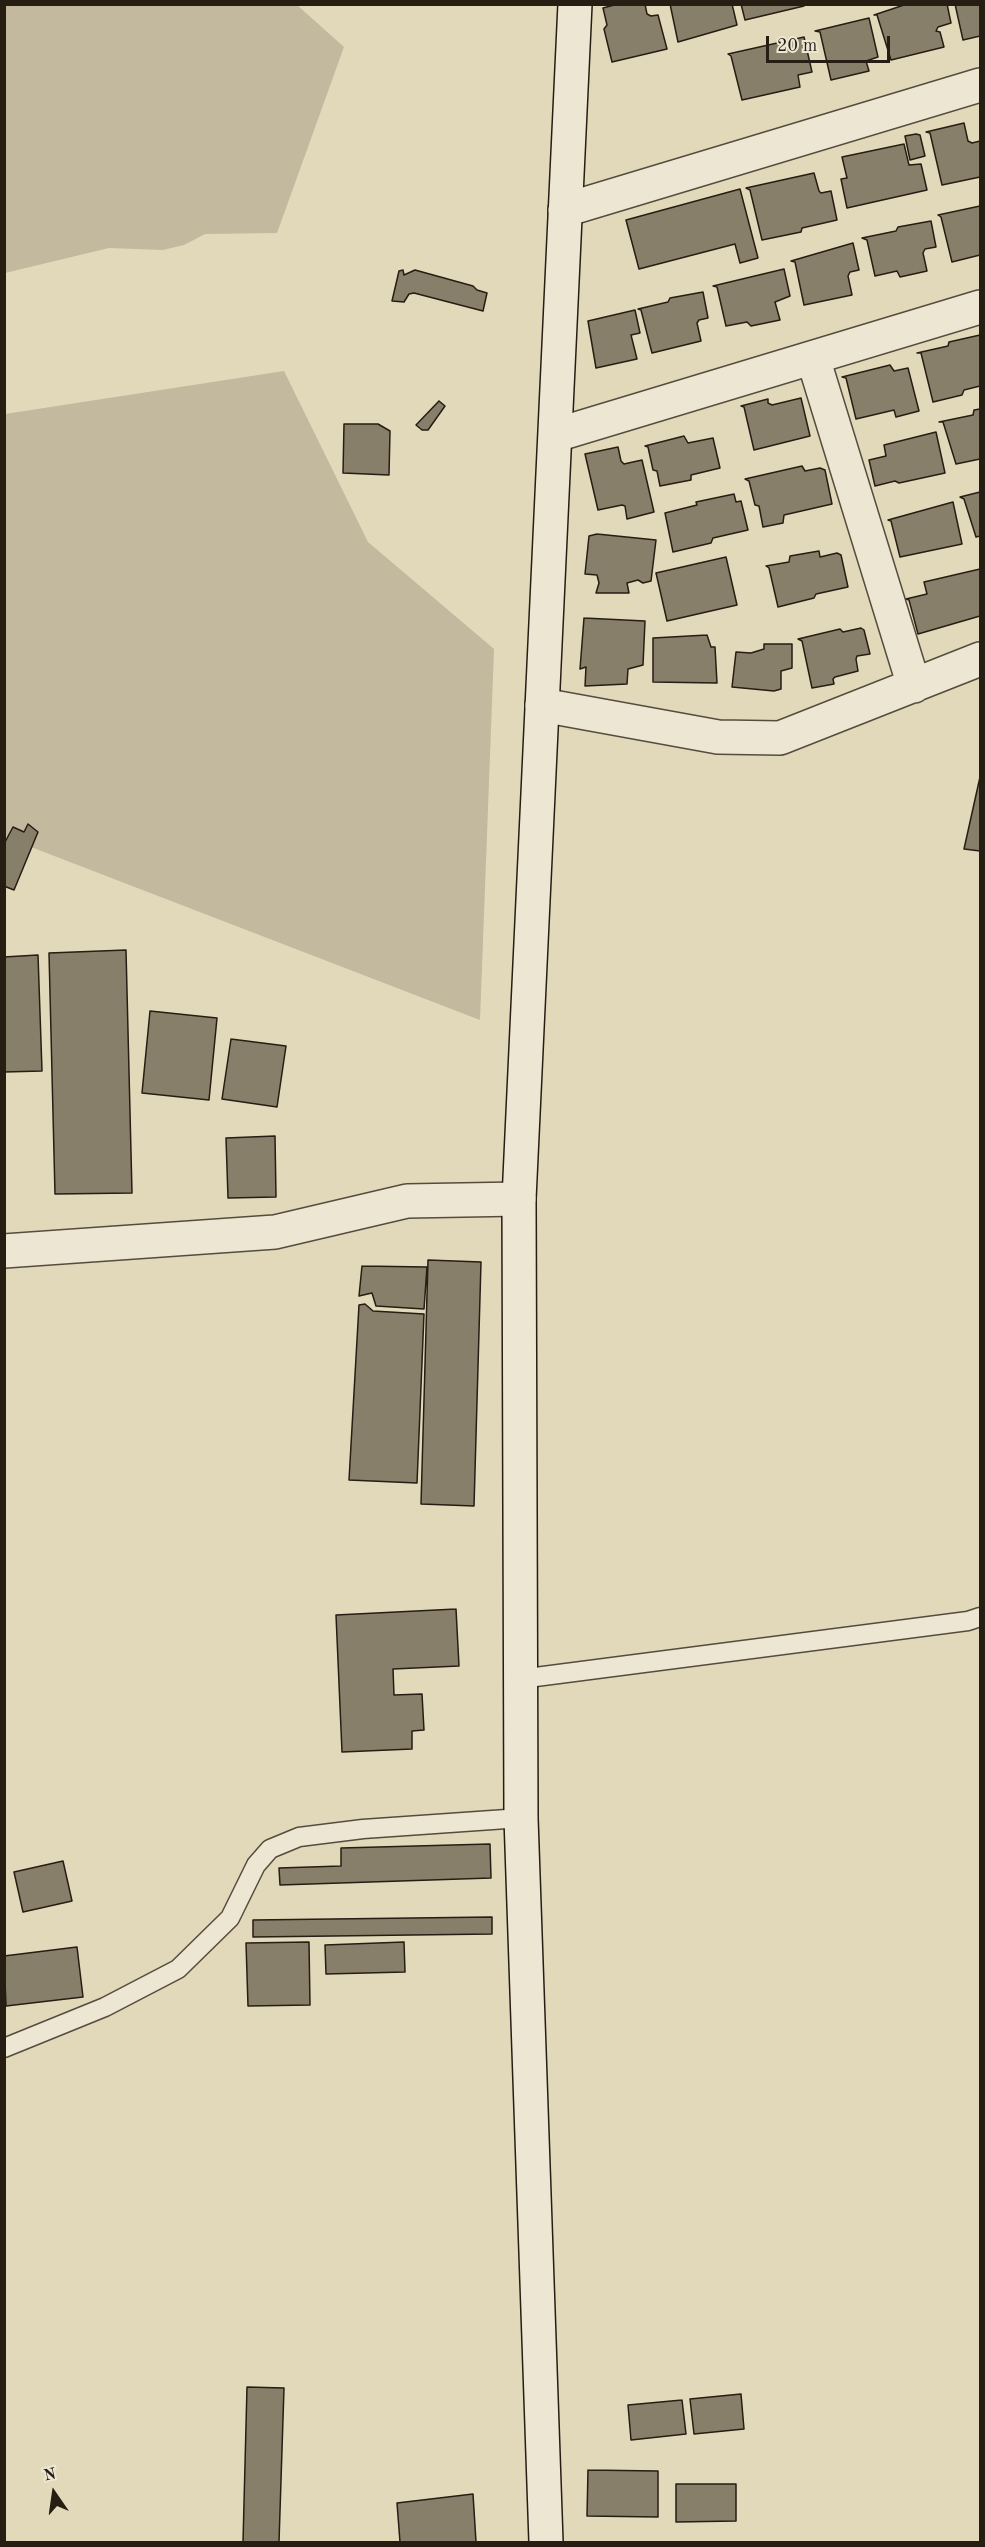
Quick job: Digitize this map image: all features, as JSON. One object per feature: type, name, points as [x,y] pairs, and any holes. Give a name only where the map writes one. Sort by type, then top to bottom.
[{"type":"street","points":[[546,2542],[521,1818],[519,1199],[575,4]]},
{"type":"street","points":[[565,210],[981,85]]},
{"type":"street","points":[[556,435],[981,308]]},
{"type":"street","points":[[813,358],[914,686]]},
{"type":"street","points":[[542,705],[718,737],[780,738],[981,659]]},
{"type":"street","points":[[4,1251],[275,1232],[407,1201],[519,1199]]},
{"type":"lane","points":[[520,1679],[969,1621],[981,1617]]},
{"type":"lane","points":[[4,2048],[105,2007],[178,1969],[230,1917],[256,1865],[270,1849],[309,1835],[521,1818]]},
{"type":"shaded area","points":[[4,5],[297,5],[344,47],[277,233],[205,234],[184,245],[163,250],[109,248],[5,273]]},
{"type":"shaded area","points":[[284,371],[368,542],[494,649],[480,1020],[5,837],[5,414]]},
{"type":"building","points":[[618,4],[645,4],[647,14],[658,15],[667,49],[612,62],[604,29],[607,25],[603,8]]},
{"type":"building","points":[[670,4],[732,4],[737,25],[678,42]]},
{"type":"building","points":[[741,4],[803,4],[804,6],[745,20]]},
{"type":"building","points":[[907,4],[947,4],[951,23],[938,27],[936,31],[940,32],[944,47],[891,60],[877,15],[874,15]]},
{"type":"building","points":[[955,4],[980,4],[980,36],[963,40]]},
{"type":"building","points":[[869,18],[878,57],[866,61],[869,71],[831,80],[820,32],[815,31]]},
{"type":"building","points":[[804,37],[812,72],[798,75],[800,87],[742,100],[731,56],[728,54]]},
{"type":"building","points":[[964,123],[968,141],[972,143],[980,141],[980,177],[942,185],[930,133],[926,132]]},
{"type":"building","points":[[920,135],[925,156],[910,160],[905,136]]},
{"type":"building","points":[[904,144],[909,165],[921,164],[927,190],[847,208],[841,179],[847,178],[842,157]]},
{"type":"building","points":[[814,173],[819,191],[821,193],[831,191],[837,220],[802,228],[801,232],[762,240],[750,190],[746,188]]},
{"type":"building","points":[[740,189],[758,258],[740,263],[735,244],[639,269],[626,220]]},
{"type":"building","points":[[980,206],[980,255],[952,262],[941,217],[938,215]]},
{"type":"building","points":[[931,221],[936,247],[925,249],[923,253],[927,271],[900,277],[897,271],[875,276],[867,240],[862,238],[896,231],[898,227]]},
{"type":"building","points":[[853,243],[859,270],[850,272],[848,276],[852,295],[804,305],[795,262],[791,261]]},
{"type":"building","points":[[784,269],[790,296],[775,302],[780,320],[751,326],[747,322],[726,326],[717,287],[713,286]]},
{"type":"building","points":[[403,270],[404,275],[415,270],[473,286],[487,293],[483,311],[414,293],[409,294],[404,302],[392,301],[399,271]]},
{"type":"building","points":[[703,292],[708,318],[699,320],[697,323],[701,341],[652,353],[641,310],[638,309],[668,302],[670,298]]},
{"type":"building","points":[[635,310],[640,333],[631,335],[637,359],[596,368],[588,321]]},
{"type":"building","points":[[980,335],[980,386],[964,390],[962,395],[933,402],[921,353],[917,353]]},
{"type":"building","points":[[890,365],[894,371],[908,368],[919,411],[896,417],[894,410],[856,419],[846,378],[842,377]]},
{"type":"building","points":[[801,398],[810,436],[754,450],[744,407],[741,406],[768,399],[768,403],[772,405]]},
{"type":"building","points":[[439,401],[445,406],[428,430],[422,430],[416,425]]},
{"type":"building","points":[[980,409],[980,459],[956,464],[943,422],[939,422],[973,415],[974,410]]},
{"type":"building","points":[[344,424],[378,424],[390,431],[389,475],[343,473]]},
{"type":"building","points":[[936,432],[945,473],[875,486],[869,460],[886,456],[884,445]]},
{"type":"building","points":[[684,436],[688,443],[713,438],[720,468],[691,475],[691,480],[660,486],[657,471],[653,470],[648,447],[645,446]]},
{"type":"building","points":[[618,447],[621,461],[624,464],[642,460],[654,512],[627,519],[625,506],[622,505],[598,510],[585,454]]},
{"type":"building","points":[[802,466],[805,471],[820,468],[825,470],[832,504],[784,515],[783,523],[763,527],[759,506],[755,505],[749,481],[745,479]]},
{"type":"building","points":[[980,492],[980,536],[976,537],[964,499],[960,497]]},
{"type":"building","points":[[734,494],[736,502],[741,501],[748,530],[713,538],[711,543],[673,552],[665,513],[697,505],[696,502]]},
{"type":"building","points":[[953,502],[962,544],[900,557],[891,521],[888,520]]},
{"type":"building","points":[[597,534],[656,540],[651,581],[643,583],[638,580],[627,583],[629,593],[596,593],[599,583],[597,575],[585,574],[589,536]]},
{"type":"building","points":[[819,551],[820,557],[837,553],[841,555],[848,587],[816,594],[814,598],[778,607],[769,568],[766,566],[789,562],[790,556]]},
{"type":"building","points":[[726,557],[737,605],[667,621],[656,573]]},
{"type":"building","points":[[980,569],[980,616],[918,634],[909,600],[906,599],[927,594],[924,582]]},
{"type":"building","points":[[584,618],[645,621],[643,665],[628,669],[627,684],[585,686],[586,667],[580,669]]},
{"type":"building","points":[[861,628],[864,630],[870,654],[857,656],[858,671],[835,677],[834,684],[812,688],[802,641],[798,639],[840,629],[843,632]]},
{"type":"building","points":[[707,635],[711,647],[715,647],[717,683],[653,682],[653,638]]},
{"type":"building","points":[[764,644],[792,644],[792,668],[781,671],[781,689],[774,691],[732,687],[736,652],[751,653],[764,649]]},
{"type":"building","points":[[980,777],[980,851],[964,849]]},
{"type":"building","points":[[28,824],[38,832],[14,890],[4,886],[4,844],[13,827],[24,832]]},
{"type":"building","points":[[126,950],[132,1193],[55,1194],[49,953]]},
{"type":"building","points":[[38,955],[42,1071],[4,1072],[4,957]]},
{"type":"building","points":[[150,1011],[217,1018],[209,1100],[142,1093]]},
{"type":"building","points":[[231,1039],[286,1046],[277,1107],[222,1099]]},
{"type":"building","points":[[275,1136],[276,1197],[228,1198],[226,1138]]},
{"type":"building","points":[[428,1260],[481,1262],[474,1506],[421,1504]]},
{"type":"building","points":[[362,1266],[427,1267],[424,1309],[376,1306],[372,1293],[359,1296]]},
{"type":"building","points":[[365,1304],[373,1311],[424,1314],[417,1483],[349,1480],[359,1305]]},
{"type":"building","points":[[456,1609],[459,1666],[393,1669],[394,1695],[422,1694],[424,1730],[412,1731],[412,1749],[342,1752],[336,1615]]},
{"type":"building","points":[[490,1844],[491,1878],[280,1885],[279,1868],[341,1866],[341,1848]]},
{"type":"building","points":[[63,1861],[72,1901],[23,1912],[14,1872]]},
{"type":"building","points":[[492,1917],[492,1934],[253,1937],[253,1920]]},
{"type":"building","points":[[309,1942],[310,2005],[248,2006],[246,1943]]},
{"type":"building","points":[[404,1942],[405,1972],[326,1974],[325,1945]]},
{"type":"building","points":[[77,1947],[83,1997],[6,2006],[4,1956]]},
{"type":"building","points":[[247,2387],[284,2388],[279,2542],[243,2542]]},
{"type":"building","points":[[741,2394],[744,2429],[694,2434],[690,2399]]},
{"type":"building","points":[[682,2400],[686,2434],[631,2440],[628,2405]]},
{"type":"building","points":[[588,2470],[658,2471],[658,2517],[587,2516]]},
{"type":"building","points":[[676,2484],[736,2484],[736,2521],[676,2522]]},
{"type":"building","points":[[473,2494],[476,2542],[400,2542],[397,2503]]}]
